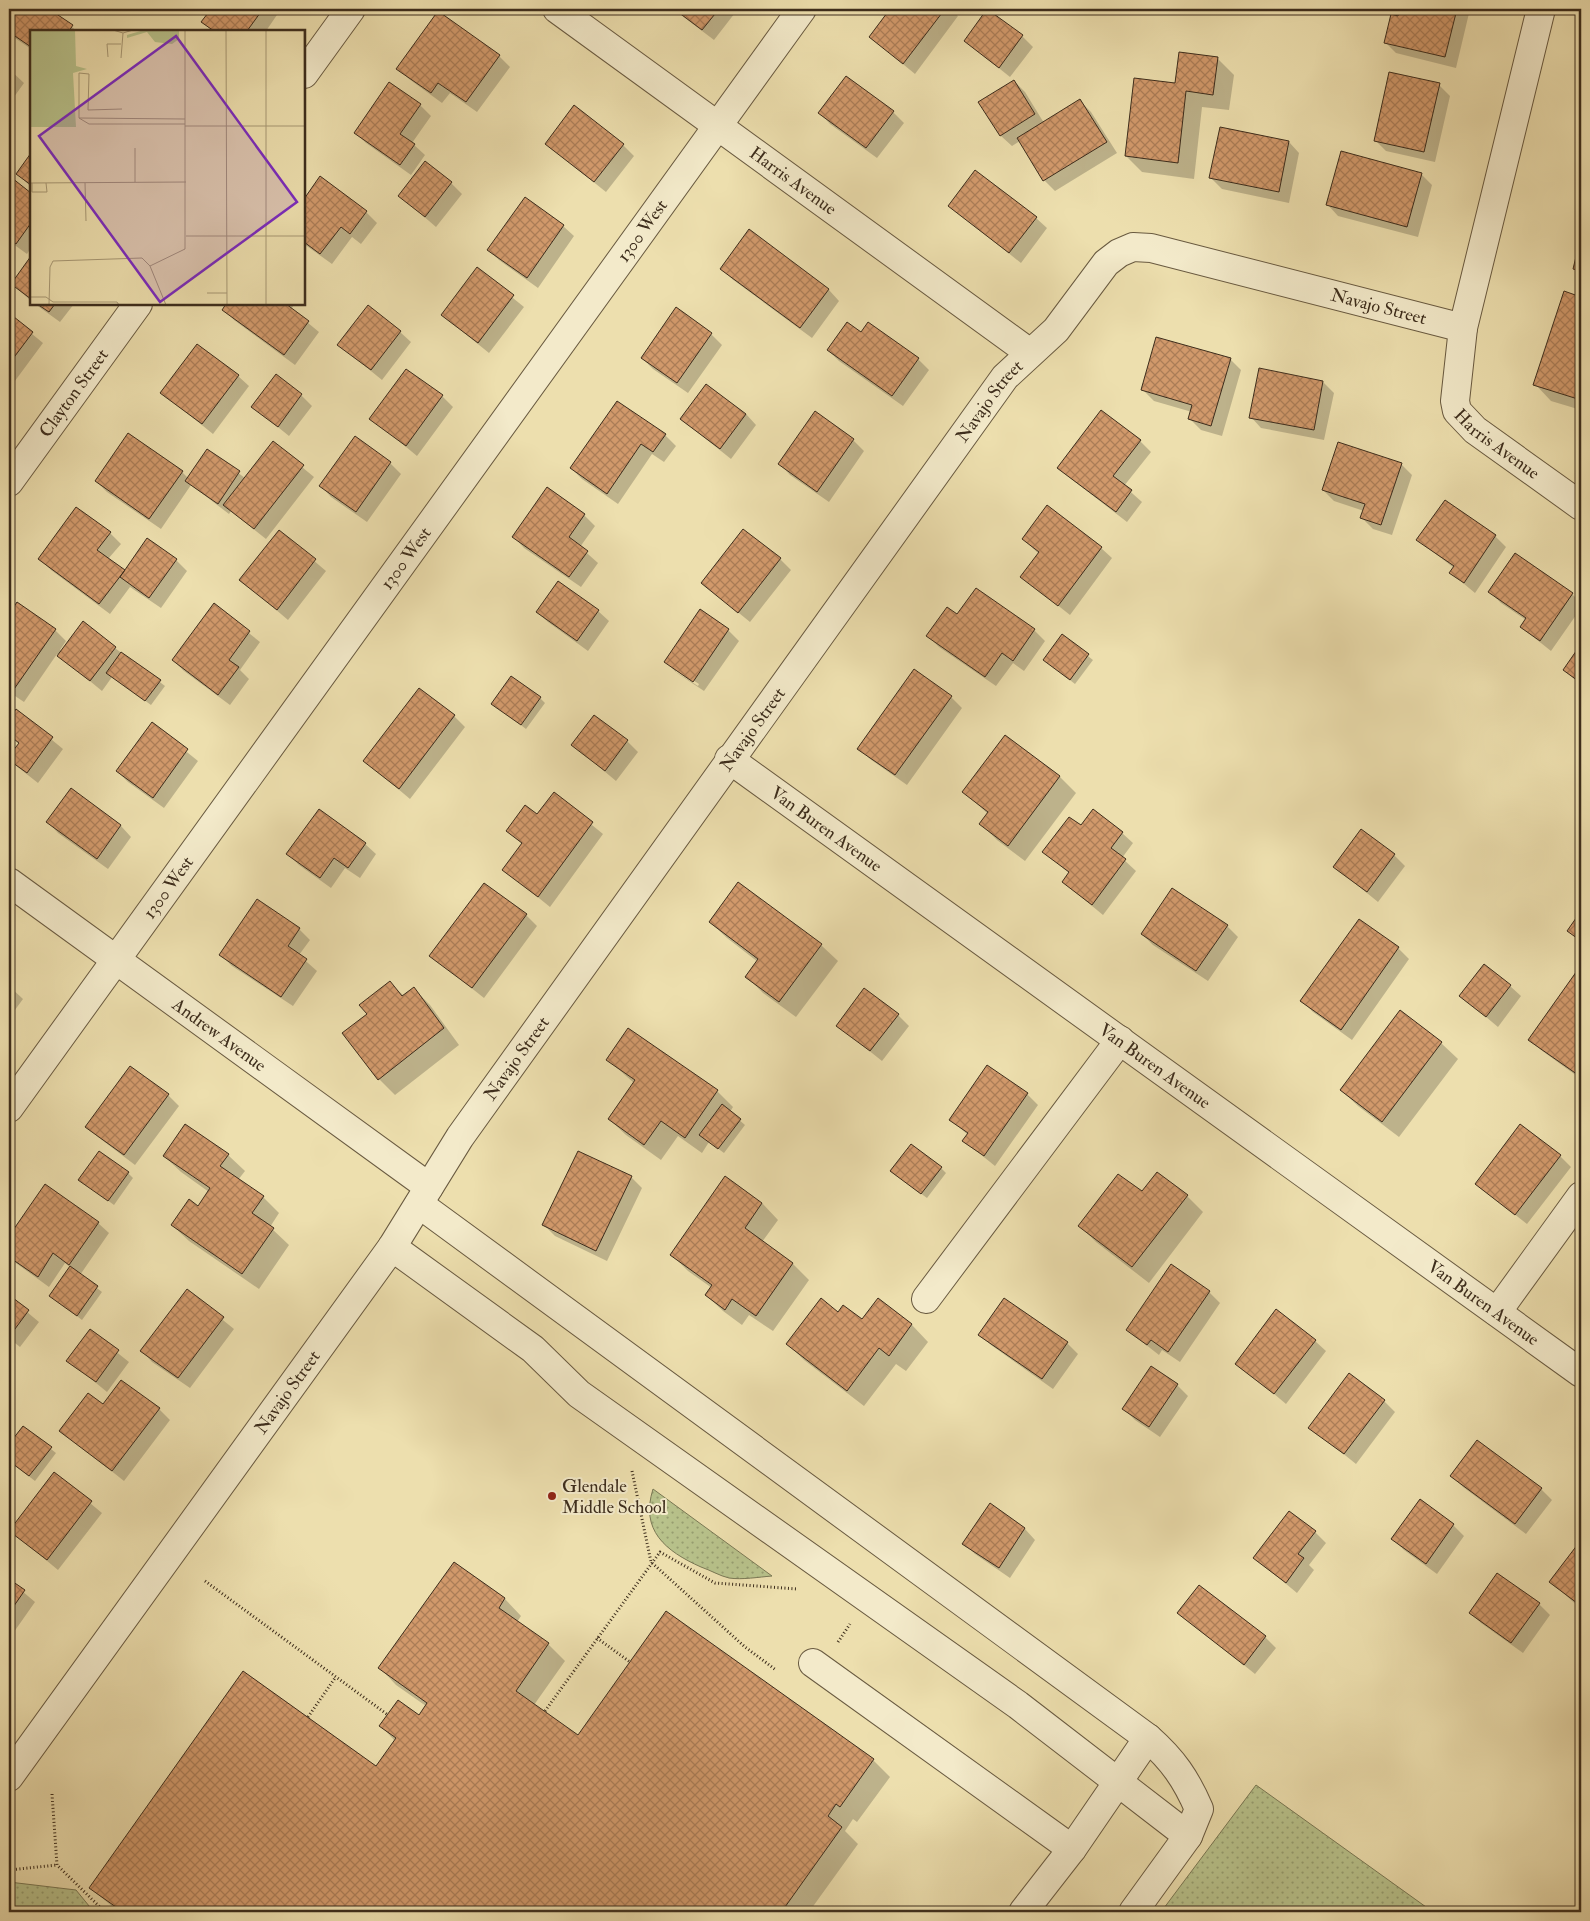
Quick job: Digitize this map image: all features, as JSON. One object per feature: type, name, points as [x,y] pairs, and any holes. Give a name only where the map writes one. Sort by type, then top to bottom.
[{"type":"street","points":[[305,73],[351,9]]},
{"type":"street","name":"Harris Avenue","points":[[557,9],[1030,353]]},
{"type":"street","name":"1300 West","points":[[9,1108],[802,9]]},
{"type":"street","points":[[1463,328],[1540,9]]},
{"type":"street","name":"Navajo Street","points":[[9,1777],[392,1247],[460,1137],[729,759],[1005,377],[1056,330],[1106,264],[1119,253],[1133,248],[1151,248],[1463,328]]},
{"type":"street","name":"Clayton Street","points":[[9,482],[137,305]]},
{"type":"street","name":"Harris Avenue","points":[[1463,328],[1455,401],[1458,411],[1475,430],[1581,506]]},
{"type":"street","name":"Van Buren Avenue","points":[[729,759],[1581,1373]]},
{"type":"street","name":"Andrew Avenue","points":[[9,882],[115,959],[424,1195],[1148,1738],[1166,1754],[1187,1781],[1199,1809],[1188,1836],[1133,1912]]},
{"type":"street","points":[[926,1299],[1120,1040]]},
{"type":"street","points":[[1497,1312],[1581,1196]]},
{"type":"street","points":[[392,1247],[533,1349],[578,1394],[1018,1705],[1188,1836]]},
{"type":"street","points":[[813,1663],[1072,1849]]},
{"type":"street","points":[[1023,1912],[1072,1849],[1148,1738]]},
{"type":"path","points":[[630,1463],[652,1562],[745,1648],[776,1670]]},
{"type":"path","points":[[545,1711],[660,1552],[715,1583],[802,1589]]},
{"type":"path","points":[[205,1581],[388,1715]]},
{"type":"path","points":[[834,1646],[850,1624]]},
{"type":"path","points":[[597,1638],[630,1662]]},
{"type":"path","points":[[308,1717],[335,1678]]},
{"type":"path","points":[[52,1794],[57,1865],[105,1912]]},
{"type":"path","points":[[9,1870],[57,1865]]},
{"type":"green space","points":[[653,1489],[772,1576],[745,1579],[729,1578],[701,1567],[676,1554],[659,1537],[653,1527],[650,1516],[650,1503]]},
{"type":"green space","points":[[1256,1785],[1433,1912],[1161,1912]]},
{"type":"green space","points":[[9,1882],[76,1890],[94,1912],[9,1912]]},
{"type":"building","points":[[9,9],[49,9],[73,25],[70,30],[30,30],[30,46],[9,32]]},
{"type":"building","points":[[211,9],[263,9],[248,30],[213,30],[201,22]]},
{"type":"building","points":[[674,9],[719,9],[702,30]]},
{"type":"building","points":[[890,9],[945,9],[903,64],[869,37]]},
{"type":"building","points":[[987,9],[1023,35],[999,68],[964,41]]},
{"type":"building","points":[[1399,9],[1457,9],[1445,57],[1384,43],[1391,14],[1398,16]]},
{"type":"building","points":[[438,11],[500,55],[466,102],[438,83],[431,93],[396,69]]},
{"type":"building","points":[[1179,52],[1218,57],[1213,95],[1186,91],[1178,163],[1125,156],[1134,78],[1175,83]]},
{"type":"building","points":[[1389,72],[1440,83],[1424,152],[1374,141]]},
{"type":"building","points":[[846,76],[894,111],[866,148],[818,113]]},
{"type":"building","points":[[1014,80],[1035,114],[1000,136],[978,102]]},
{"type":"building","points":[[389,82],[421,104],[400,134],[415,144],[400,165],[354,133]]},
{"type":"building","points":[[1080,99],[1107,142],[1043,181],[1017,138]]},
{"type":"building","points":[[574,105],[624,144],[594,182],[545,144]]},
{"type":"building","points":[[1220,127],[1289,141],[1279,192],[1209,178]]},
{"type":"building","points":[[1341,151],[1422,173],[1407,227],[1326,205]]},
{"type":"building","points":[[30,154],[30,184],[16,174]]},
{"type":"building","points":[[425,161],[452,182],[425,217],[398,196]]},
{"type":"building","points":[[975,170],[1037,217],[1009,253],[948,206]]},
{"type":"building","points":[[320,176],[367,211],[350,234],[341,227],[320,254],[305,243],[305,198]]},
{"type":"building","points":[[12,178],[30,192],[30,224],[16,244],[9,239],[9,183]]},
{"type":"building","points":[[525,197],[564,225],[527,278],[487,250]]},
{"type":"building","points":[[749,229],[829,289],[800,328],[720,269]]},
{"type":"building","points":[[1581,236],[1581,271],[1573,269]]},
{"type":"building","points":[[30,257],[30,298],[11,284]]},
{"type":"building","points":[[477,267],[514,295],[478,343],[441,315]]},
{"type":"building","points":[[1564,291],[1581,297],[1581,400],[1533,385]]},
{"type":"building","points":[[38,305],[54,305],[49,312]]},
{"type":"building","points":[[225,305],[287,305],[309,321],[284,355],[222,310]]},
{"type":"building","points":[[368,305],[401,331],[371,370],[337,345]]},
{"type":"building","points":[[676,307],[712,333],[677,383],[641,358]]},
{"type":"building","points":[[9,313],[33,332],[9,364]]},
{"type":"building","points":[[847,322],[861,332],[868,322],[919,358],[892,396],[827,350]]},
{"type":"building","points":[[1156,337],[1231,358],[1211,426],[1188,419],[1192,405],[1141,390]]},
{"type":"building","points":[[197,344],[239,375],[202,424],[160,393]]},
{"type":"building","points":[[1259,368],[1323,381],[1314,430],[1249,418]]},
{"type":"building","points":[[406,369],[443,395],[406,446],[369,419]]},
{"type":"building","points":[[276,374],[302,394],[278,427],[251,407]]},
{"type":"building","points":[[706,384],[746,414],[720,449],[680,419]]},
{"type":"building","points":[[617,401],[666,434],[653,452],[641,444],[607,494],[570,468]]},
{"type":"building","points":[[1101,410],[1141,440],[1113,476],[1132,490],[1116,512],[1057,468]]},
{"type":"building","points":[[815,411],[854,439],[817,492],[778,464]]},
{"type":"building","points":[[128,433],[183,471],[149,519],[95,481]]},
{"type":"building","points":[[355,436],[391,462],[356,512],[319,486]]},
{"type":"building","points":[[273,441],[304,465],[254,529],[223,505]]},
{"type":"building","points":[[1338,442],[1402,463],[1381,525],[1360,518],[1365,504],[1322,490]]},
{"type":"building","points":[[207,449],[240,471],[218,504],[185,481]]},
{"type":"building","points":[[547,487],[585,514],[569,537],[588,551],[569,577],[512,537]]},
{"type":"building","points":[[1445,500],[1496,535],[1464,583],[1449,573],[1454,566],[1416,540]]},
{"type":"building","points":[[1047,505],[1102,547],[1058,606],[1020,577],[1039,552],[1022,539]]},
{"type":"building","points":[[76,507],[111,532],[97,550],[125,570],[99,604],[38,559]]},
{"type":"building","points":[[743,529],[781,558],[738,613],[701,583]]},
{"type":"building","points":[[279,530],[316,559],[277,610],[239,580]]},
{"type":"building","points":[[147,538],[177,559],[149,598],[120,577]]},
{"type":"building","points":[[1515,553],[1573,593],[1540,641],[1520,627],[1526,618],[1488,592]]},
{"type":"building","points":[[558,581],[599,610],[577,641],[536,612]]},
{"type":"building","points":[[976,588],[1035,629],[1013,661],[1002,653],[985,677],[926,636],[947,607],[957,614]]},
{"type":"building","points":[[17,602],[56,629],[12,692],[9,690],[9,614]]},
{"type":"building","points":[[214,603],[250,631],[229,660],[239,667],[218,695],[172,660]]},
{"type":"building","points":[[700,609],[729,629],[693,682],[664,662]]},
{"type":"building","points":[[83,621],[116,647],[90,681],[57,656]]},
{"type":"building","points":[[1062,634],[1089,654],[1070,680],[1043,660]]},
{"type":"building","points":[[1581,644],[1581,683],[1563,670]]},
{"type":"building","points":[[121,652],[161,680],[145,701],[106,673]]},
{"type":"building","points":[[914,669],[952,696],[895,775],[857,749]]},
{"type":"building","points":[[511,676],[541,697],[521,725],[491,704]]},
{"type":"building","points":[[419,688],[455,715],[399,789],[363,761]]},
{"type":"building","points":[[16,709],[53,737],[27,773],[9,760],[9,756],[19,743],[9,735],[9,720]]},
{"type":"building","points":[[594,715],[628,740],[605,771],[571,745]]},
{"type":"building","points":[[152,722],[188,749],[153,798],[116,771]]},
{"type":"building","points":[[1005,735],[1060,776],[1008,846],[979,824],[988,812],[962,792]]},
{"type":"building","points":[[71,788],[121,825],[97,859],[46,822]]},
{"type":"building","points":[[554,792],[593,822],[538,897],[502,870],[522,843],[506,831],[525,805],[537,814]]},
{"type":"building","points":[[319,809],[366,843],[348,868],[334,858],[320,878],[286,854]]},
{"type":"building","points":[[1093,809],[1123,832],[1111,848],[1126,859],[1092,905],[1062,882],[1069,872],[1042,852],[1069,817],[1081,825]]},
{"type":"building","points":[[1361,829],[1395,854],[1367,892],[1333,867]]},
{"type":"building","points":[[738,882],[822,944],[779,1002],[745,977],[758,959],[709,922]]},
{"type":"building","points":[[484,883],[527,914],[472,988],[429,956]]},
{"type":"building","points":[[1172,888],[1228,925],[1196,971],[1141,934]]},
{"type":"building","points":[[257,899],[300,928],[288,946],[307,959],[281,997],[219,955]]},
{"type":"building","points":[[1581,911],[1581,941],[1567,931]]},
{"type":"building","points":[[1359,919],[1399,947],[1341,1030],[1300,1001]]},
{"type":"building","points":[[1484,964],[1511,985],[1486,1017],[1459,996]]},
{"type":"building","points":[[1579,968],[1581,970],[1581,1077],[1528,1040]]},
{"type":"building","points":[[390,981],[402,996],[414,987],[444,1028],[378,1080],[342,1033],[367,1014],[359,1005]]},
{"type":"building","points":[[864,988],[899,1014],[870,1051],[836,1026]]},
{"type":"building","points":[[1400,1010],[1442,1042],[1382,1122],[1340,1090]]},
{"type":"building","points":[[628,1028],[718,1090],[685,1138],[661,1121],[644,1145],[608,1119],[635,1080],[606,1060]]},
{"type":"building","points":[[987,1065],[1028,1093],[984,1156],[962,1141],[968,1133],[949,1120]]},
{"type":"building","points":[[130,1066],[169,1094],[124,1155],[85,1127]]},
{"type":"building","points":[[722,1104],[741,1119],[718,1149],[699,1135]]},
{"type":"building","points":[[185,1124],[229,1154],[220,1166],[264,1196],[252,1213],[274,1228],[242,1274],[171,1225],[189,1199],[198,1206],[210,1188],[163,1156]]},
{"type":"building","points":[[1520,1124],[1561,1155],[1515,1215],[1475,1184]]},
{"type":"building","points":[[911,1144],[942,1167],[921,1194],[890,1171]]},
{"type":"building","points":[[99,1151],[129,1172],[108,1201],[78,1180]]},
{"type":"building","points":[[578,1151],[632,1176],[596,1251],[542,1225]]},
{"type":"building","points":[[1157,1172],[1188,1195],[1132,1267],[1078,1226],[1118,1174],[1142,1191]]},
{"type":"building","points":[[725,1176],[762,1203],[745,1228],[793,1263],[756,1316],[732,1299],[725,1310],[705,1295],[712,1285],[670,1255]]},
{"type":"building","points":[[45,1184],[99,1222],[69,1265],[53,1253],[38,1277],[9,1257],[9,1236]]},
{"type":"building","points":[[1171,1264],[1210,1291],[1168,1352],[1151,1340],[1147,1345],[1126,1330]]},
{"type":"building","points":[[70,1266],[98,1286],[77,1316],[49,1296]]},
{"type":"building","points":[[187,1289],[224,1317],[178,1378],[140,1351]]},
{"type":"building","points":[[9,1295],[29,1310],[9,1337]]},
{"type":"building","points":[[821,1298],[838,1312],[843,1305],[862,1319],[878,1298],[912,1324],[889,1356],[879,1348],[847,1391],[786,1344]]},
{"type":"building","points":[[1004,1298],[1068,1342],[1042,1379],[978,1335]]},
{"type":"building","points":[[1276,1309],[1316,1340],[1274,1394],[1235,1364]]},
{"type":"building","points":[[90,1329],[119,1350],[96,1382],[66,1361]]},
{"type":"building","points":[[1151,1366],[1178,1384],[1149,1427],[1122,1409]]},
{"type":"building","points":[[1349,1373],[1385,1400],[1344,1454],[1308,1428]]},
{"type":"building","points":[[121,1380],[160,1408],[112,1471],[59,1431],[88,1393],[103,1404]]},
{"type":"building","points":[[23,1426],[52,1447],[29,1476],[9,1461],[9,1444]]},
{"type":"building","points":[[1477,1440],[1542,1488],[1515,1524],[1450,1476]]},
{"type":"building","points":[[54,1472],[92,1501],[47,1560],[9,1531]]},
{"type":"building","points":[[1420,1499],[1454,1524],[1426,1564],[1391,1539]]},
{"type":"building","points":[[990,1503],[1025,1528],[999,1568],[962,1544]]},
{"type":"building","points":[[1289,1511],[1316,1531],[1298,1554],[1304,1558],[1286,1583],[1253,1558]]},
{"type":"building","points":[[1581,1540],[1581,1606],[1549,1582]]},
{"type":"building","points":[[454,1562],[505,1598],[499,1608],[549,1643],[516,1691],[578,1735],[666,1611],[874,1759],[840,1807],[836,1804],[828,1816],[842,1827],[785,1907],[792,1912],[123,1912],[89,1888],[243,1671],[376,1766],[396,1738],[379,1726],[398,1700],[419,1715],[427,1703],[378,1668]]},
{"type":"building","points":[[1497,1573],[1540,1603],[1511,1643],[1469,1613]]},
{"type":"building","points":[[9,1579],[25,1590],[9,1613]]},
{"type":"building","points":[[1199,1585],[1266,1636],[1244,1665],[1177,1613]]},
{"type":"place","name":"Glendale Middle School","points":[[552,1496]]}]
